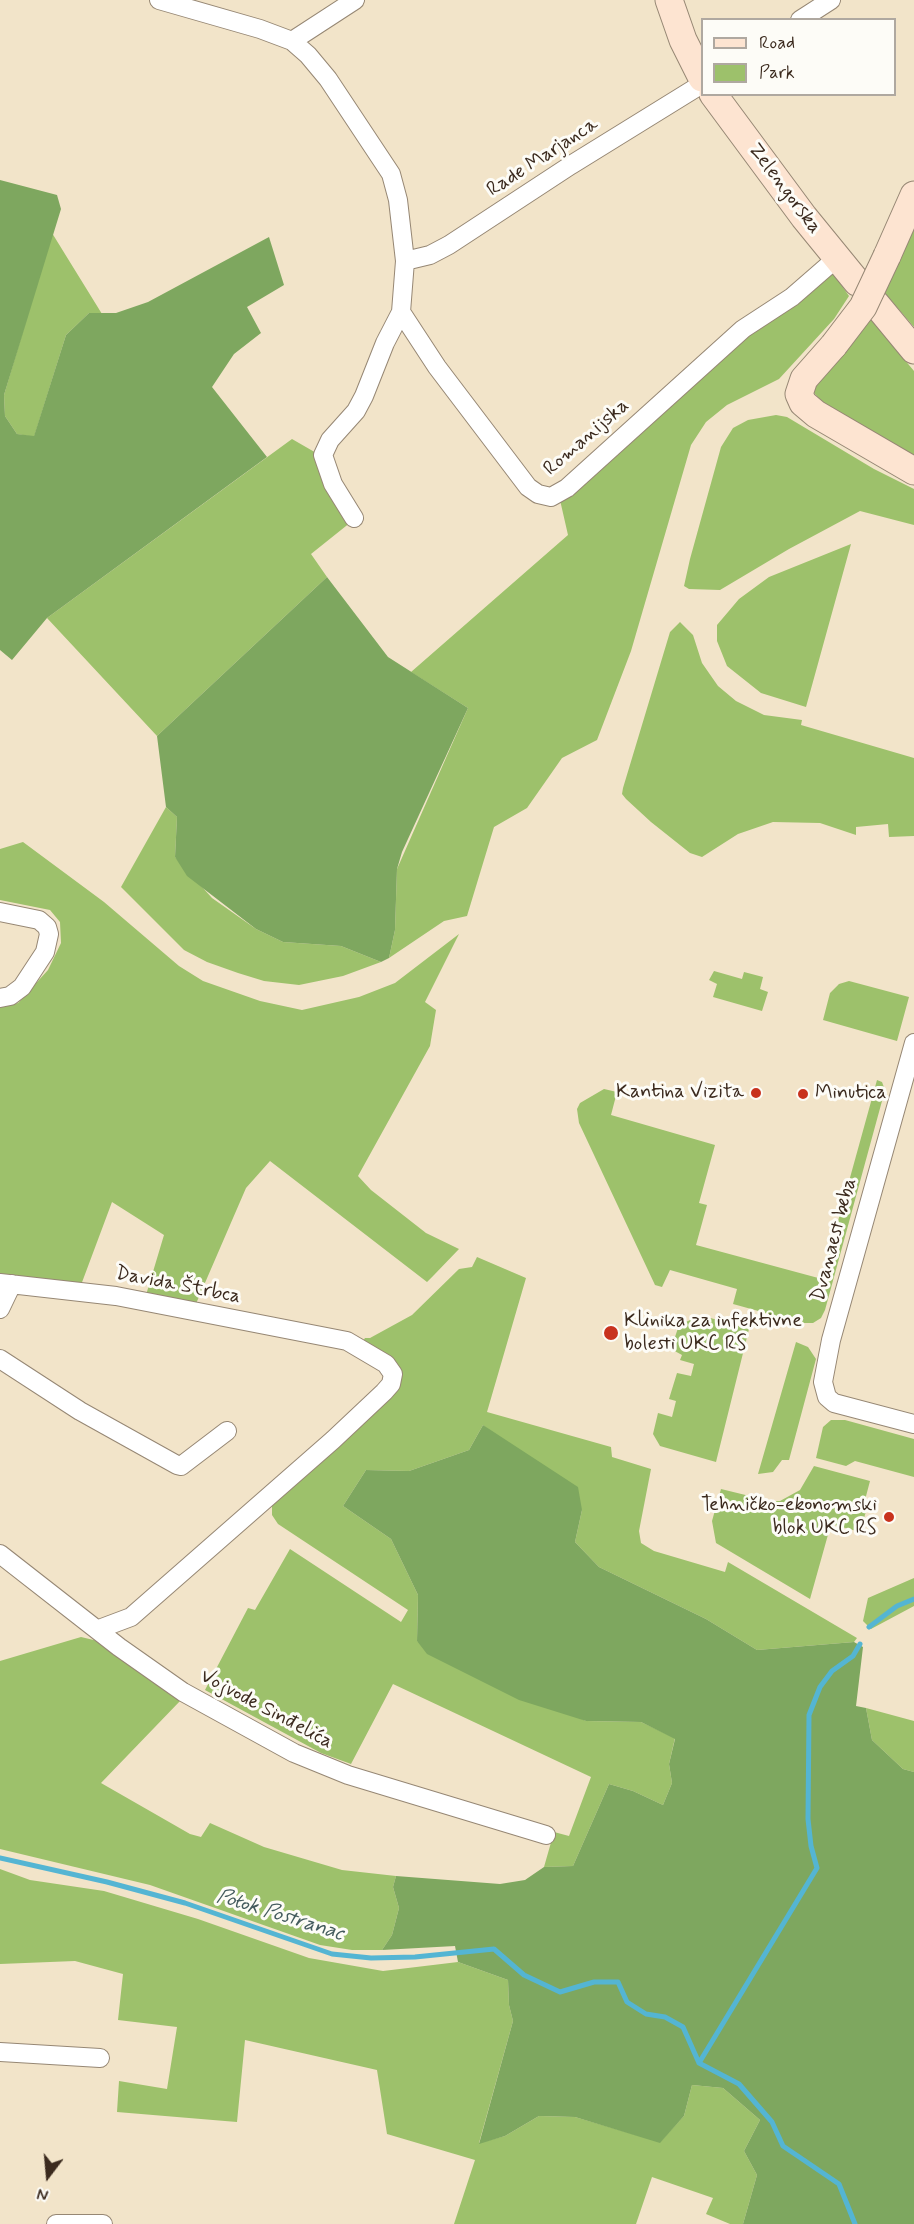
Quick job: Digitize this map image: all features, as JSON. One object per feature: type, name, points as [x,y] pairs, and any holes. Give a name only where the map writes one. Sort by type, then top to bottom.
[{"type":"street","points":[[159,0],[261,29],[292,41],[308,55],[328,79],[391,174],[398,200],[405,261],[401,312],[356,411],[330,440],[323,455],[333,484],[354,518]]},
{"type":"street","points":[[292,41],[355,0]]},
{"type":"street","points":[[669,0],[683,40],[701,76]]},
{"type":"street","points":[[803,18],[831,0]]},
{"type":"street","name":"Rade Marjanca","points":[[405,261],[430,255],[449,246],[571,165],[701,85]]},
{"type":"street","name":"Zelengorska","points":[[714,96],[786,193],[858,282]]},
{"type":"street","points":[[914,195],[888,256],[862,306],[834,345],[804,379],[800,388],[803,403],[816,414],[914,471]]},
{"type":"street","name":"Romanijska","points":[[401,312],[437,368],[528,487],[538,494],[551,497],[567,488],[743,329],[792,297],[838,257]]},
{"type":"street","points":[[876,304],[914,350]]},
{"type":"street","points":[[0,912],[39,920],[48,927],[49,934],[45,952],[22,987],[10,996],[0,998]]},
{"type":"street","name":"Dvanaest beba","points":[[914,1043],[831,1341],[823,1382],[827,1397],[834,1403],[914,1424]]},
{"type":"street","points":[[0,1310],[6,1283]]},
{"type":"street","name":"Davida Štrbca","points":[[6,1283],[117,1296],[347,1341],[391,1368],[393,1374],[391,1384],[333,1440],[131,1617],[99,1629]]},
{"type":"street","points":[[0,1359],[80,1411],[177,1465],[181,1466],[227,1431]]},
{"type":"street","name":"Vojvode Sinđelića","points":[[0,1554],[99,1629],[119,1647],[183,1692],[294,1753],[348,1775],[546,1835]]},
{"type":"street","points":[[0,2052],[100,2058]]},
{"type":"street","points":[[56,2224],[103,2224]]},
{"type":"green space","points":[[0,180],[57,195],[61,209],[4,395],[5,416],[17,434],[34,436],[66,335],[89,313],[116,313],[148,302],[269,237],[284,285],[247,307],[261,333],[234,354],[212,387],[267,457],[47,618],[12,660],[0,650]]},
{"type":"green space","points":[[914,229],[914,327],[883,291]]},
{"type":"green space","points":[[52,233],[102,314],[89,313],[66,335],[34,437],[17,434],[5,416],[4,395]]},
{"type":"green space","points":[[831,270],[849,296],[834,319],[779,379],[727,405],[706,422],[691,445],[631,651],[597,740],[562,758],[527,808],[494,827],[467,916],[444,921],[389,958],[395,930],[397,869],[468,708],[411,672],[568,535],[560,500],[737,339]]},
{"type":"green space","points":[[869,317],[914,371],[914,457],[827,407],[814,393],[814,387]]},
{"type":"green space","points":[[776,415],[787,417],[874,469],[914,489],[914,525],[860,511],[720,590],[689,589],[684,586],[690,559],[721,447],[733,428],[748,420]]},
{"type":"green space","points":[[292,439],[318,454],[351,522],[311,554],[327,577],[157,736],[47,618]]},
{"type":"green space","points":[[851,544],[806,707],[761,693],[727,666],[717,641],[717,625],[739,599],[769,577]]},
{"type":"green space","points":[[327,577],[388,657],[468,708],[402,852],[397,869],[395,930],[389,958],[381,962],[341,946],[283,942],[256,929],[187,876],[175,857],[177,817],[166,807],[157,736]]},
{"type":"green space","points":[[680,622],[693,635],[702,663],[718,686],[736,701],[764,715],[802,720],[801,725],[914,758],[914,836],[889,837],[888,824],[856,827],[856,835],[820,823],[773,822],[738,834],[702,857],[690,853],[651,822],[622,794],[670,632]]},
{"type":"green space","points":[[166,807],[177,817],[175,857],[212,898],[256,929],[283,942],[341,946],[381,962],[343,976],[299,985],[264,981],[207,962],[184,950],[121,887]]},
{"type":"green space","points":[[23,842],[104,902],[179,966],[203,981],[260,1001],[302,1010],[359,997],[395,983],[459,934],[425,1002],[436,1010],[430,1046],[358,1176],[371,1190],[426,1233],[459,1249],[427,1282],[270,1161],[246,1188],[195,1306],[146,1295],[164,1235],[112,1202],[81,1285],[0,1275],[0,1007],[18,1003],[48,970],[61,943],[60,922],[50,910],[0,900],[0,849]]},
{"type":"green space","points":[[714,971],[742,979],[744,972],[763,977],[760,989],[768,992],[762,1011],[713,997],[717,984],[709,980]]},
{"type":"green space","points":[[849,981],[909,997],[897,1041],[823,1020],[830,993],[839,984]]},
{"type":"green space","points":[[877,1080],[882,1082],[885,1090],[821,1318],[813,1323],[802,1323],[733,1304],[737,1289],[670,1270],[662,1287],[655,1285],[579,1123],[577,1109],[580,1103],[604,1089],[617,1092],[611,1115],[715,1145],[699,1203],[707,1205],[696,1245],[822,1279]]},
{"type":"green space","points":[[477,1257],[526,1278],[487,1412],[611,1447],[612,1457],[651,1469],[639,1531],[641,1543],[654,1551],[725,1572],[728,1562],[857,1638],[854,1642],[757,1650],[706,1619],[599,1567],[575,1542],[582,1510],[483,1425],[469,1450],[409,1471],[366,1470],[343,1506],[391,1539],[418,1595],[417,1641],[586,1721],[641,1722],[675,1738],[669,1764],[672,1783],[663,1805],[633,1791],[609,1784],[573,1866],[544,1867],[554,1832],[569,1836],[591,1777],[393,1684],[351,1764],[321,1753],[205,1690],[248,1608],[255,1610],[290,1549],[401,1622],[408,1610],[278,1524],[272,1515],[272,1501],[393,1387],[363,1341],[365,1338],[370,1338],[412,1315],[459,1269],[472,1267]]},
{"type":"green space","points":[[697,1317],[707,1317],[749,1329],[716,1462],[660,1446],[653,1434],[658,1413],[672,1417],[676,1401],[669,1399],[677,1373],[691,1376],[694,1364],[680,1360],[682,1355],[671,1349],[679,1325]]},
{"type":"green space","points":[[796,1342],[808,1347],[816,1359],[789,1460],[782,1460],[773,1472],[758,1474]]},
{"type":"green space","points":[[831,1420],[845,1420],[914,1439],[914,1477],[855,1461],[846,1466],[816,1458],[823,1427]]},
{"type":"green space","points":[[483,1425],[578,1487],[582,1510],[575,1542],[599,1567],[706,1619],[757,1650],[854,1642],[863,1647],[856,1706],[866,1708],[872,1740],[903,1769],[914,1772],[914,2224],[743,2224],[757,2175],[744,2151],[760,2120],[723,2088],[692,2085],[684,2116],[660,2143],[575,2117],[539,2116],[505,2136],[479,2144],[513,2021],[509,2005],[508,1980],[458,1962],[455,1946],[382,1950],[392,1935],[399,1908],[393,1887],[396,1876],[500,1884],[525,1880],[544,1867],[573,1866],[609,1784],[633,1791],[663,1805],[672,1783],[669,1764],[675,1739],[641,1722],[586,1721],[519,1700],[427,1654],[417,1641],[418,1595],[391,1539],[343,1506],[366,1470],[409,1471],[469,1450]]},
{"type":"green space","points":[[814,1466],[870,1481],[865,1500],[869,1501],[860,1532],[831,1524],[810,1599],[716,1543],[712,1521],[721,1489],[770,1501],[780,1501],[800,1490]]},
{"type":"green space","points":[[914,1578],[914,1606],[871,1629],[863,1621],[868,1598]]},
{"type":"green space","points":[[81,1637],[102,1642],[181,1700],[101,1783],[190,1834],[201,1837],[210,1823],[264,1847],[342,1870],[396,1876],[393,1887],[399,1908],[392,1935],[382,1950],[352,1950],[320,1945],[150,1885],[0,1849],[0,1661]]},
{"type":"green space","points":[[866,1708],[914,1721],[914,1772],[903,1769],[872,1740]]},
{"type":"green space","points":[[0,1869],[30,1880],[104,1891],[198,1919],[309,1958],[383,1971],[458,1962],[508,1980],[509,2005],[513,2021],[479,2143],[505,2136],[539,2116],[575,2117],[660,2142],[684,2116],[692,2085],[723,2088],[760,2120],[744,2151],[757,2175],[743,2224],[730,2224],[706,2214],[713,2198],[652,2177],[636,2224],[454,2224],[475,2160],[387,2134],[377,2070],[245,2040],[237,2122],[117,2112],[119,2081],[167,2089],[177,2027],[118,2020],[123,1974],[75,1961],[0,1964]]},
{"type":"waterway","points":[[869,1627],[897,1606],[914,1599]]},
{"type":"waterway","points":[[699,2063],[817,1868],[811,1846],[808,1819],[809,1715],[820,1687],[832,1671],[853,1656],[860,1644]]},
{"type":"waterway","name":"Potok Postranac","points":[[0,1858],[107,1882],[185,1903],[332,1954],[371,1958],[415,1957],[494,1949],[524,1975],[560,1992],[594,1982],[618,1982],[627,2002],[646,2014],[665,2017],[683,2027],[699,2063],[739,2084],[772,2122],[783,2146],[839,2184],[855,2224]]},
{"type":"place","name":"Kantina Vizita","points":[[756,1093]]},
{"type":"place","name":"Minutica","points":[[803,1094]]},
{"type":"place","name":"Klinika za infektivne bolesti UKC RS","points":[[611,1333]]},
{"type":"place","name":"Tehničko-ekonomski blok UKC RS","points":[[889,1517]]}]
